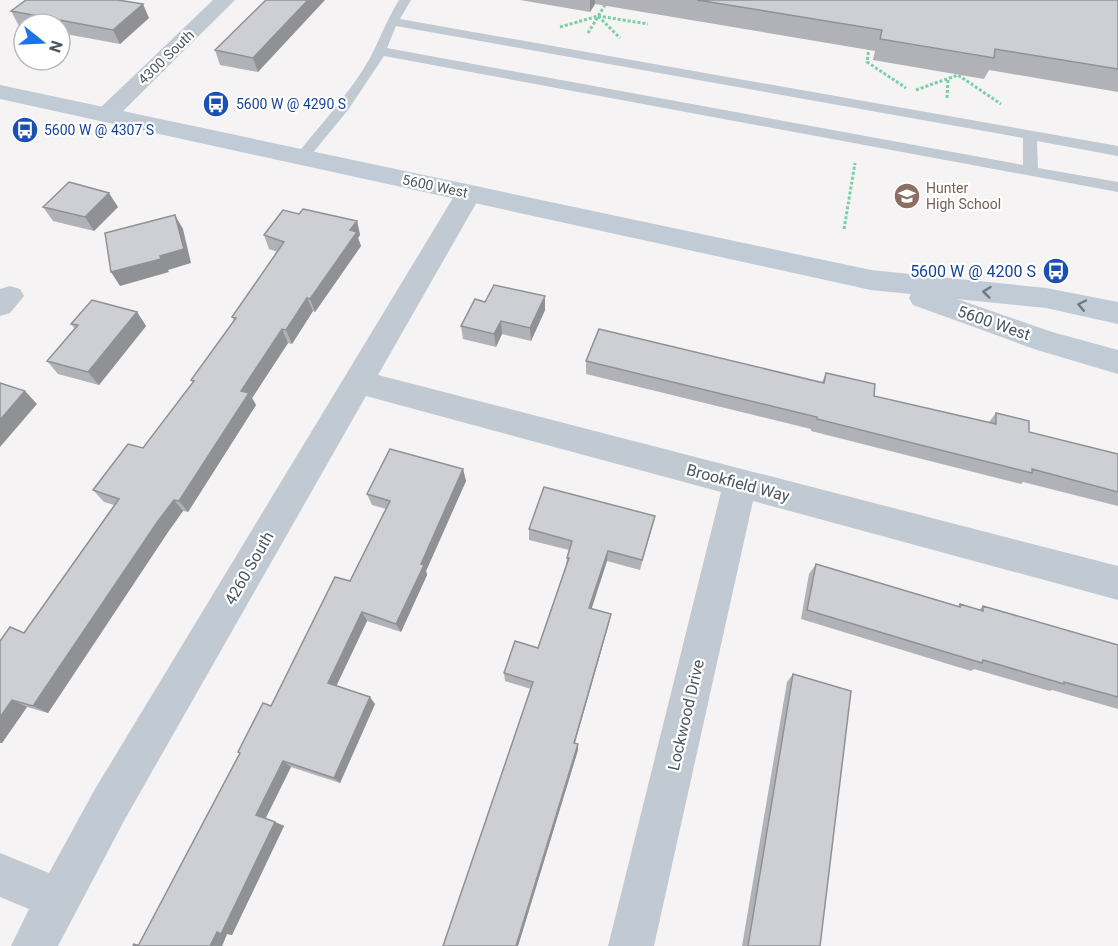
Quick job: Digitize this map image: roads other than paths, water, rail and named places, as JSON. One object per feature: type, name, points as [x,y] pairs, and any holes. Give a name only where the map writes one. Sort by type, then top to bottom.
[{"type":"main road","name":"5600 West","points":[[0,92],[871,280],[1046,298],[1118,313]]},
{"type":"main road","name":"5600 West","points":[[871,280],[1047,342],[1118,362]]},
{"type":"street","points":[[199,0],[223,2]]},
{"type":"street","name":"4300 South","points":[[106,115],[223,2]]},
{"type":"street","name":"4260 South","points":[[34,946],[110,804],[469,193]]},
{"type":"street","name":"Brookfield Way","points":[[358,382],[1118,583]]},
{"type":"street","name":"Lockwood Drive","points":[[631,946],[740,483]]},
{"type":"street","points":[[0,875],[59,899]]},
{"type":"lane","points":[[302,157],[343,107],[380,51],[392,21],[405,0]]},
{"type":"lane","points":[[392,21],[891,128],[1031,171],[1118,187]]},
{"type":"lane","points":[[380,51],[891,128],[1030,135],[1118,151]]},
{"type":"lane","points":[[1030,135],[1031,171]]},
{"type":"place","name":"5600 W @ 4290 S","points":[[216,104]]},
{"type":"place","name":"5600 W @ 4307 S","points":[[25,130]]},
{"type":"place","name":"Hunter High School","points":[[907,196]]},
{"type":"place","name":"5600 W @ 4200 S","points":[[1056,271]]}]
